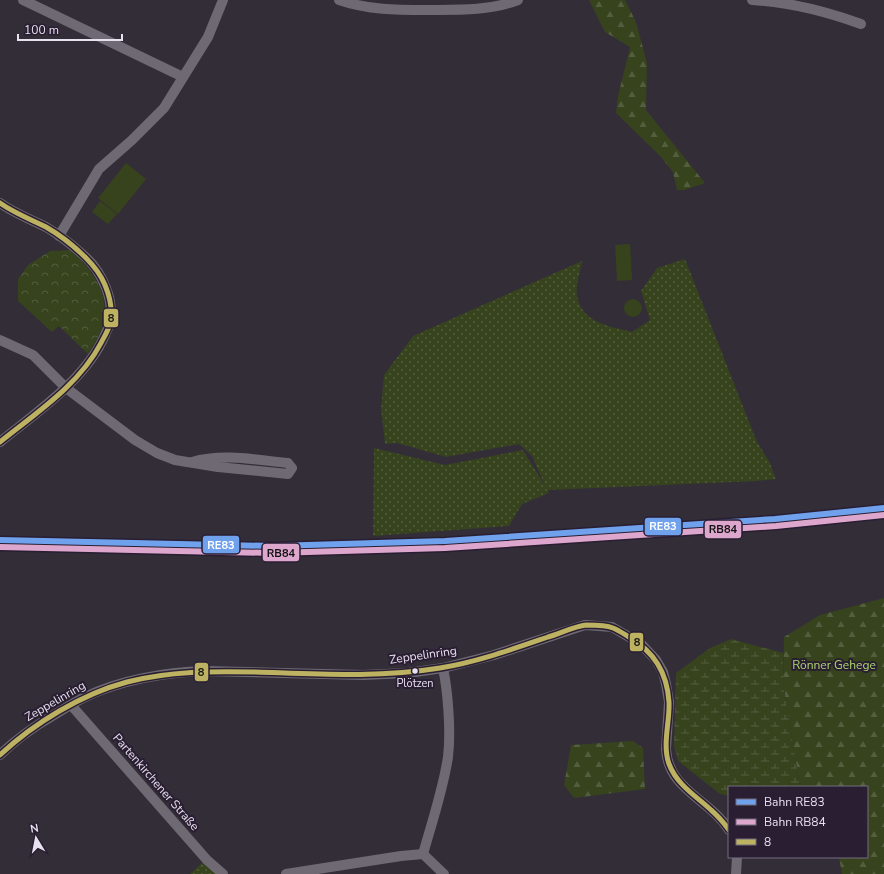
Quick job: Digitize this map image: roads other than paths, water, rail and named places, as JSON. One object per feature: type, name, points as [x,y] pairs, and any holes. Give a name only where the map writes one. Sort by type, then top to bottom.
[{"type":"street","points":[[23,0],[183,77]]},
{"type":"street","points":[[59,236],[99,169],[132,140],[164,108],[208,37],[224,0]]},
{"type":"street","points":[[339,0],[360,6],[387,9],[474,10],[508,4],[518,0]]},
{"type":"street","points":[[752,0],[809,7],[861,24]]},
{"type":"street","points":[[0,203],[10,210],[47,227],[92,263],[102,278],[108,293],[111,307],[110,322],[101,344],[66,388],[0,442]]},
{"type":"street","points":[[0,340],[33,355],[66,388],[135,440],[158,453],[175,460],[218,467],[288,474],[292,468],[288,463],[220,457],[205,458],[192,462]]},
{"type":"street","name":"Zeppelinring","points":[[0,755],[21,736],[84,698],[118,685],[151,676],[188,671],[363,675],[408,673],[443,668],[494,655],[585,626],[612,627],[634,639],[649,651],[663,672],[668,702],[666,757],[670,770],[679,783],[724,821],[728,828]]},
{"type":"street","points":[[423,854],[437,807],[448,756],[449,720],[443,668]]},
{"type":"street","name":"Partenkirchener Straße","points":[[71,705],[207,860],[223,874]]},
{"type":"street","points":[[286,874],[423,854],[444,874]]},
{"type":"street","points":[[736,874],[737,858]]},
{"type":"rail line","name":"RE83","points":[[0,540],[273,546],[445,541],[775,519],[884,508]]},
{"type":"rail line","name":"RB84","points":[[0,547],[273,553],[445,548],[776,526],[884,515]]},
{"type":"place","name":"Plötzen","points":[[415,671]]},
{"type":"park label","name":"Rönner Gehege","points":[[834,665]]}]
